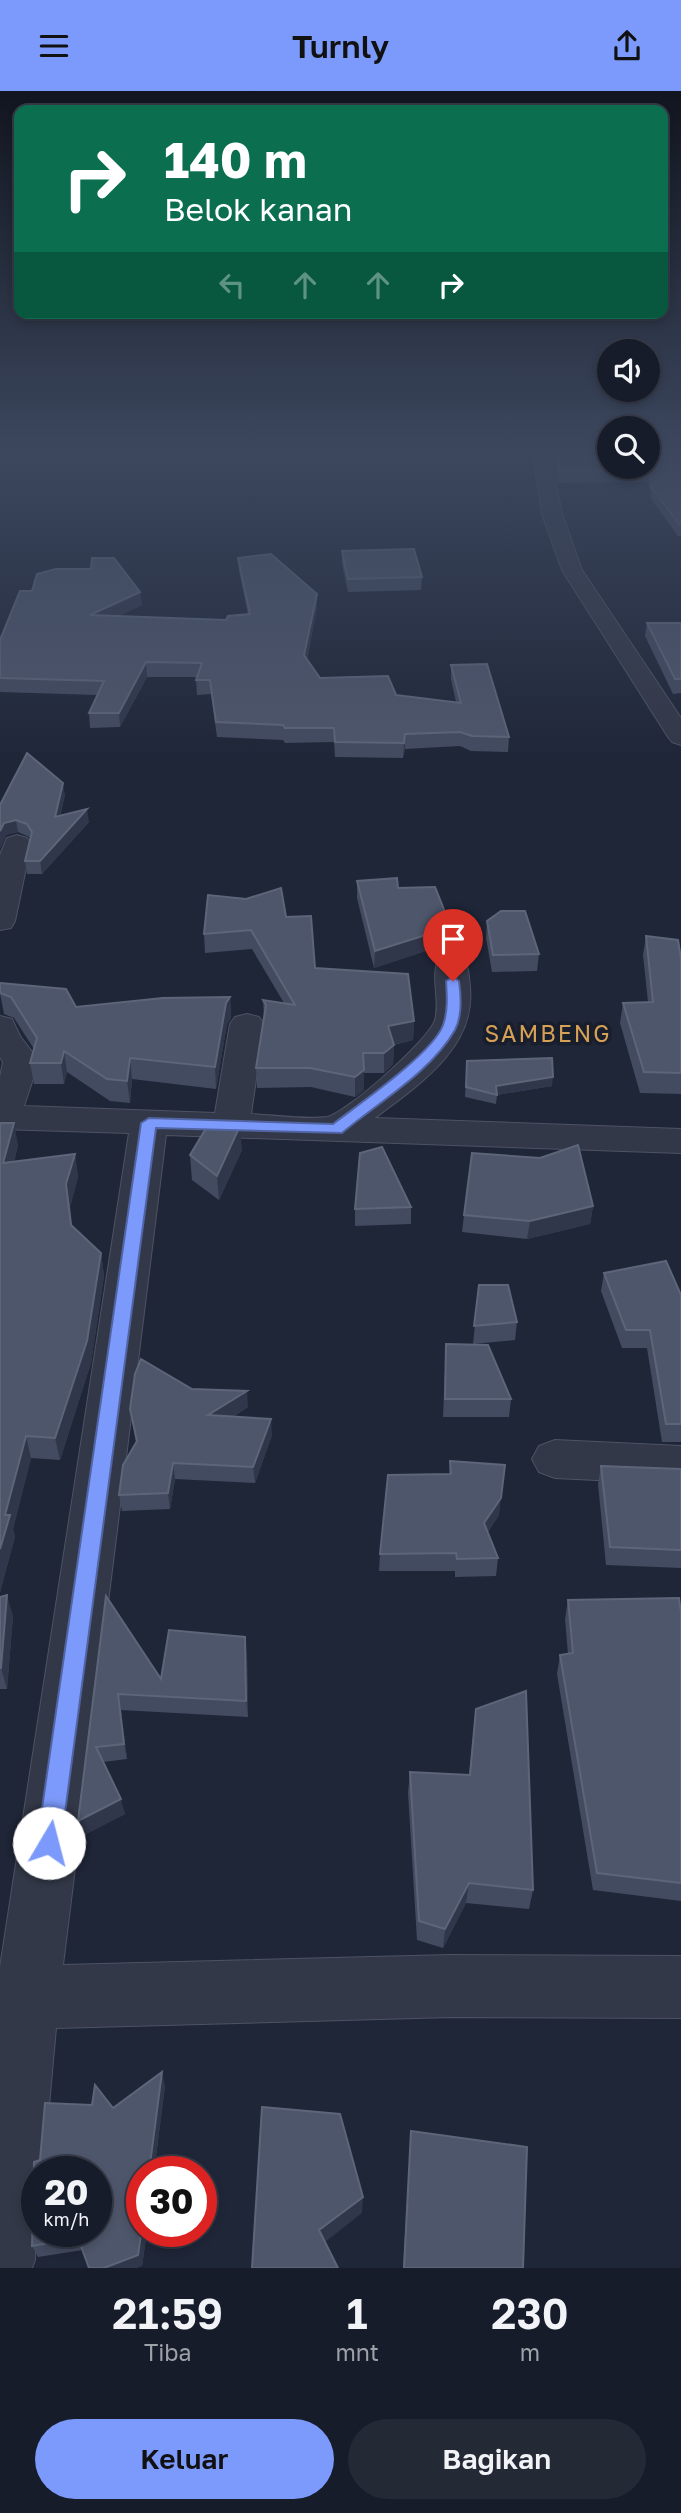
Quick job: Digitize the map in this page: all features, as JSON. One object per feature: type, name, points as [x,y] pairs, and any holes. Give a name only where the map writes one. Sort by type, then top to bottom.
[{"type":"street","points":[[567,557],[572,570],[681,737]]},
{"type":"street","points":[[0,921],[17,844]]},
{"type":"street","points":[[337,1129],[420,1062],[449,1027],[454,998],[451,964]]},
{"type":"street","points":[[231,1125],[247,1024]]},
{"type":"street","points":[[0,1026],[3,1038],[21,1061],[19,1074],[0,1117],[681,1141]]},
{"type":"street","points":[[0,2260],[14,1997],[149,1123]]},
{"type":"street","points":[[555,1459],[681,1465]]},
{"type":"street","points":[[14,1997],[153,1996],[451,1986],[681,1987]]},
{"type":"building","points":[[274,557],[317,594],[304,655],[320,678],[388,676],[396,695],[461,703],[451,665],[487,664],[509,737],[472,736],[460,732],[405,734],[404,743],[335,742],[334,728],[285,728],[283,725],[216,722],[210,680],[196,680],[202,663],[146,662],[119,713],[89,713],[104,681],[0,678],[0,640],[20,591],[32,591],[37,574],[56,569],[91,569],[92,558],[114,558],[140,592],[90,615],[226,620],[228,616],[250,614],[238,558]]},
{"type":"building","points":[[343,557],[416,557],[422,577],[348,579]]},
{"type":"building","points":[[647,623],[681,623],[681,679],[675,679]]},
{"type":"building","points":[[27,753],[63,783],[55,817],[87,809],[40,861],[25,861],[32,832],[27,824],[16,820],[4,823],[0,831],[0,805]]},
{"type":"building","points":[[397,878],[398,888],[435,887],[451,927],[375,951],[357,881]]},
{"type":"building","points":[[281,888],[286,917],[311,916],[315,968],[408,974],[414,1021],[388,1026],[394,1045],[384,1053],[363,1053],[364,1070],[355,1077],[310,1068],[256,1068],[266,1005],[263,1000],[295,1005],[251,930],[204,934],[208,895],[246,899]]},
{"type":"building","points":[[501,911],[525,911],[539,954],[493,955],[487,921]]},
{"type":"building","points":[[646,936],[678,940],[681,958],[681,1073],[644,1072],[623,1003],[653,1002]]},
{"type":"building","points":[[0,983],[66,989],[76,1007],[163,998],[230,997],[226,1003],[215,1067],[130,1058],[127,1081],[107,1079],[64,1051],[61,1063],[30,1063],[37,1038],[11,997],[0,993]]},
{"type":"building","points":[[552,1058],[553,1077],[496,1086],[497,1095],[466,1087],[467,1061]]},
{"type":"building","points":[[0,1123],[14,1123],[3,1163],[75,1154],[66,1184],[71,1225],[101,1253],[87,1341],[55,1438],[26,1436],[5,1515],[10,1515],[0,1549]]},
{"type":"building","points":[[208,1125],[240,1126],[217,1176],[190,1155]]},
{"type":"building","points":[[578,1145],[593,1206],[530,1221],[464,1215],[472,1153],[540,1158]]},
{"type":"building","points":[[382,1147],[411,1207],[355,1209],[360,1153]]},
{"type":"building","points":[[666,1261],[681,1295],[681,1424],[666,1424],[650,1330],[626,1330],[604,1273]]},
{"type":"building","points":[[479,1285],[508,1285],[517,1322],[474,1326]]},
{"type":"building","points":[[446,1344],[488,1345],[511,1399],[445,1399]]},
{"type":"building","points":[[141,1359],[192,1389],[247,1391],[208,1415],[271,1419],[253,1467],[173,1463],[168,1493],[119,1495],[123,1465],[137,1441],[130,1409],[135,1374]]},
{"type":"building","points":[[450,1461],[505,1465],[501,1498],[484,1523],[498,1558],[457,1559],[456,1553],[380,1554],[388,1475],[451,1474]]},
{"type":"building","points":[[601,1466],[681,1469],[681,1550],[610,1547]]},
{"type":"building","points":[[7,1595],[1,1668],[0,1668],[0,1597]]},
{"type":"building","points":[[106,1596],[161,1679],[169,1630],[245,1637],[246,1701],[118,1694],[124,1744],[96,1747],[121,1799],[78,1821]]},
{"type":"building","points":[[679,1598],[681,1883],[597,1873],[560,1655],[573,1653],[568,1600]]},
{"type":"building","points":[[526,1691],[533,1890],[469,1883],[445,1929],[419,1921],[410,1772],[470,1775],[476,1709]]},
{"type":"building","points":[[162,2072],[151,2156],[126,2156],[126,2247],[139,2247],[138,2255],[104,2268],[89,2268],[81,2247],[112,2247],[112,2156],[40,2156],[45,2103],[92,2105],[95,2085],[113,2108]]},
{"type":"building","points":[[262,2107],[340,2114],[363,2197],[319,2230],[338,2268],[252,2268]]},
{"type":"building","points":[[411,2131],[527,2147],[523,2268],[404,2268]]},
{"type":"district","name":"SAMBENG","points":[[548,1033]]},
{"type":"route","points":[[49,1843],[149,1123],[337,1129],[420,1062],[449,1027],[454,998],[453,981]]}]
